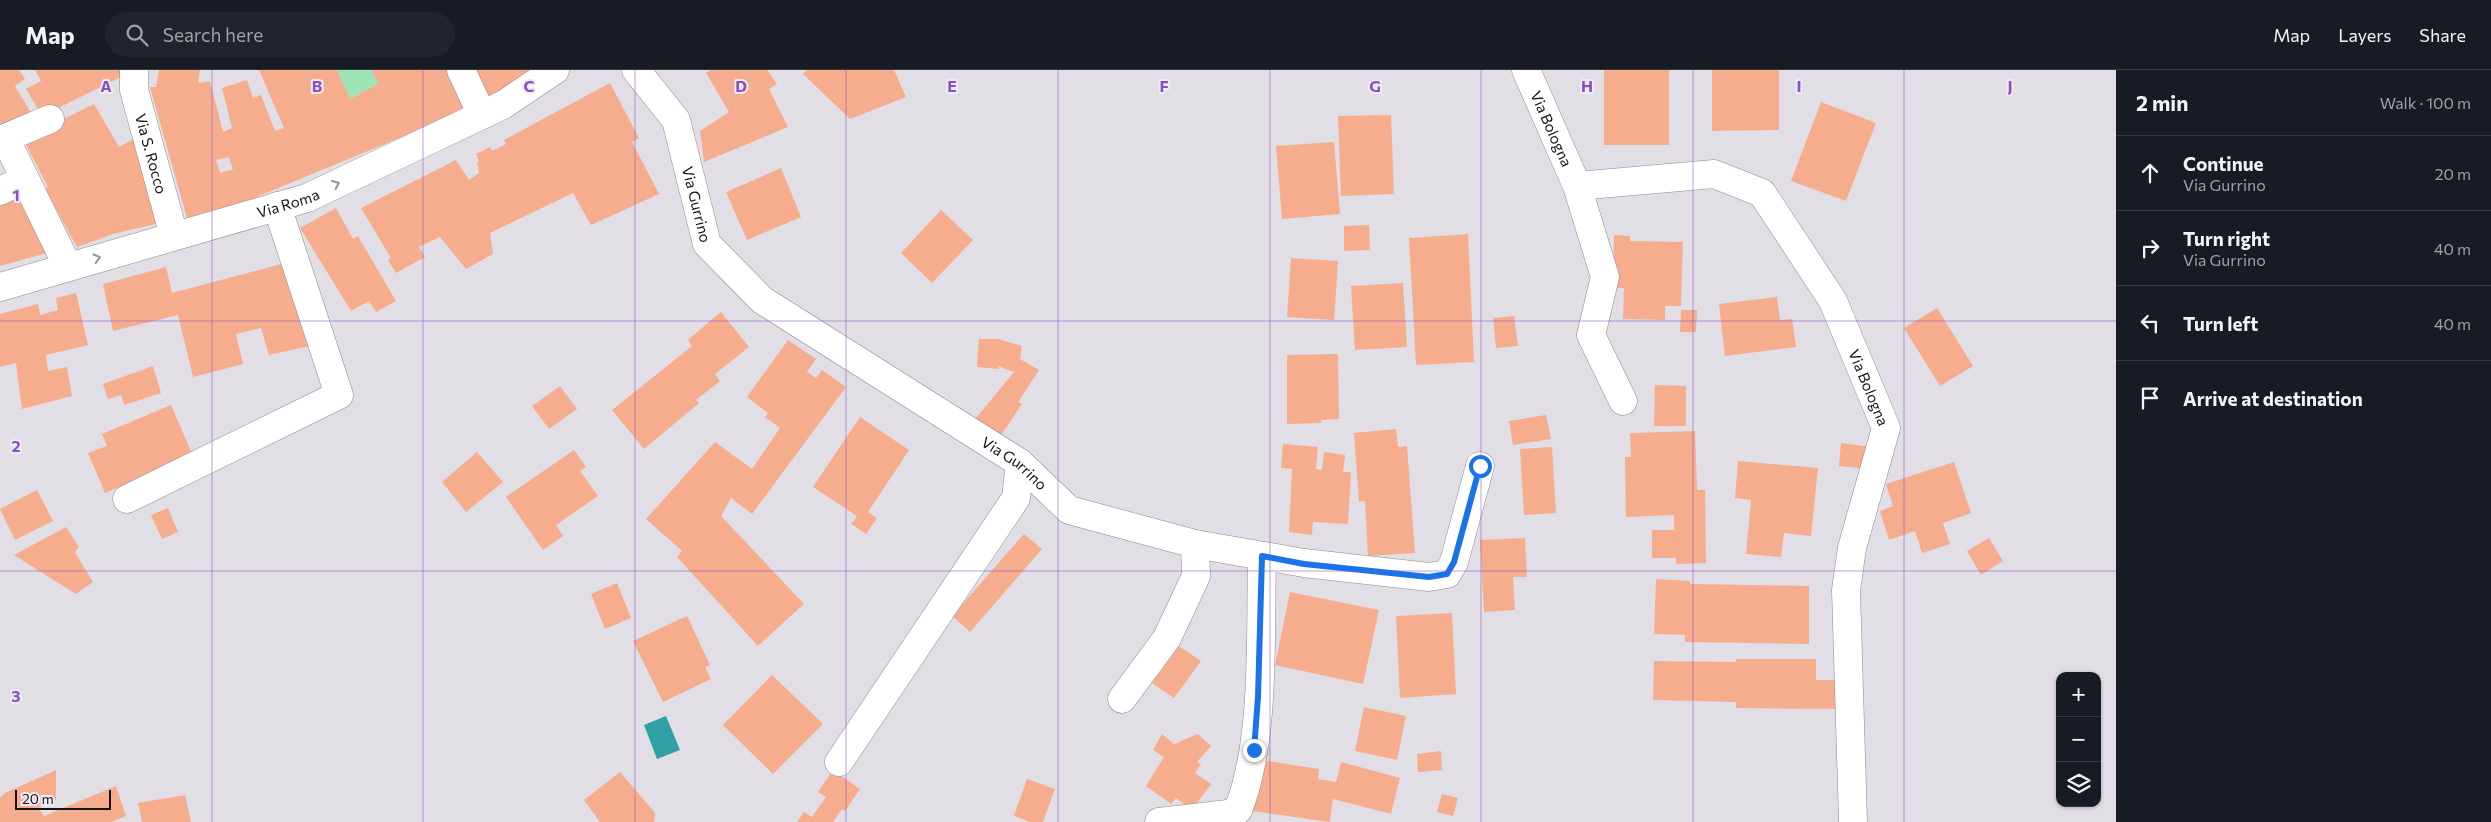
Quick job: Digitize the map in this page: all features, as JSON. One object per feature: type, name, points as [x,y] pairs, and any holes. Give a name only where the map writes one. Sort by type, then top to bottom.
[{"type":"street","name":"Via S. Rocco","points":[[134,70],[134,90],[174,236]]},
{"type":"street","points":[[461,70],[482,115]]},
{"type":"street","name":"Via Roma","points":[[0,287],[307,198],[503,105],[555,70]]},
{"type":"street","name":"Via Gurrino","points":[[636,70],[676,120],[707,244],[762,300],[1020,463],[1069,510],[1195,544],[1304,564],[1429,577],[1447,574],[1454,562],[1480,466]]},
{"type":"street","name":"Via Bologna","points":[[1526,70],[1577,186],[1605,277],[1591,335],[1623,401]]},
{"type":"street","points":[[50,119],[5,138],[68,267]]},
{"type":"street","name":"Via Bologna","points":[[1577,186],[1714,174],[1762,193],[1833,301],[1886,428],[1852,548],[1846,590],[1853,822]]},
{"type":"street","points":[[0,191],[25,179]]},
{"type":"street","points":[[127,499],[340,395],[277,206]]},
{"type":"street","points":[[838,762],[1016,498],[1020,463]]},
{"type":"street","points":[[1122,699],[1167,638],[1192,585],[1196,576],[1195,544]]},
{"type":"street","points":[[1159,822],[1228,814],[1238,810],[1246,792],[1254,750],[1258,697],[1262,556]]},
{"type":"green space","points":[[337,70],[372,70],[378,84],[350,99]]},
{"type":"water","points":[[666,716],[680,750],[657,759],[644,725]]},
{"type":"building","points":[[0,70],[19,70],[25,79],[15,86],[33,116],[3,128],[0,122]]},
{"type":"building","points":[[35,70],[128,70],[129,73],[42,116],[26,89],[41,81]]},
{"type":"building","points":[[159,70],[200,70],[198,83],[210,81],[223,132],[232,128],[222,88],[247,80],[253,98],[261,95],[275,131],[284,128],[259,70],[337,70],[350,99],[378,84],[372,70],[453,70],[472,108],[247,201],[187,218],[150,87],[156,87]],"holes":[[[229,157],[233,169],[220,173],[216,160]]]},
{"type":"building","points":[[472,70],[544,70],[487,99]]},
{"type":"building","points":[[711,70],[767,70],[777,84],[769,89],[788,127],[704,162],[700,131],[729,112],[706,73]]},
{"type":"building","points":[[807,70],[894,70],[906,97],[850,119],[803,74]]},
{"type":"building","points":[[1604,70],[1669,70],[1669,145],[1604,145]]},
{"type":"building","points":[[1712,70],[1779,70],[1779,130],[1712,131]]},
{"type":"building","points":[[610,83],[639,138],[632,142],[659,194],[591,225],[573,193],[490,233],[493,254],[466,269],[440,237],[419,247],[425,257],[396,273],[388,260],[391,258],[361,208],[456,160],[469,180],[479,173],[477,162],[479,161],[476,154],[490,147],[492,151],[506,144],[504,140]]},
{"type":"building","points":[[1821,102],[1876,123],[1846,201],[1791,181]]},
{"type":"building","points":[[94,104],[119,147],[137,137],[164,222],[113,234],[77,247],[45,189],[48,187],[23,139]]},
{"type":"building","points":[[1391,115],[1394,194],[1341,196],[1338,116]]},
{"type":"building","points":[[1334,142],[1340,214],[1282,219],[1276,146]]},
{"type":"building","points":[[781,168],[801,217],[747,240],[726,192]]},
{"type":"building","points":[[14,189],[47,253],[0,266],[0,196]]},
{"type":"building","points":[[336,208],[353,239],[358,236],[396,301],[376,312],[369,301],[351,311],[300,228]]},
{"type":"building","points":[[941,210],[973,240],[932,283],[901,253]]},
{"type":"building","points":[[1369,225],[1370,250],[1344,251],[1344,226]]},
{"type":"building","points":[[1468,234],[1474,362],[1416,365],[1409,238]]},
{"type":"building","points":[[1614,235],[1630,236],[1630,241],[1683,242],[1681,306],[1665,306],[1665,320],[1623,319],[1624,288],[1613,288]]},
{"type":"building","points":[[1291,258],[1338,261],[1334,320],[1287,317]]},
{"type":"building","points":[[289,262],[310,346],[269,355],[261,328],[236,334],[243,364],[193,377],[178,315],[113,331],[103,284],[166,267],[172,293]]},
{"type":"building","points":[[1403,283],[1407,347],[1355,350],[1351,286]]},
{"type":"building","points":[[76,293],[88,345],[46,355],[48,371],[67,367],[72,396],[22,409],[16,363],[0,367],[0,314],[38,304],[40,315],[58,310],[56,298]]},
{"type":"building","points":[[1777,297],[1780,320],[1792,319],[1796,347],[1725,356],[1719,304]]},
{"type":"building","points":[[1937,308],[1973,366],[1940,386],[1904,328]]},
{"type":"building","points":[[1681,310],[1697,310],[1696,332],[1680,332]]},
{"type":"building","points":[[721,312],[749,347],[715,374],[720,381],[696,400],[699,403],[644,449],[612,410],[692,346],[688,340]]},
{"type":"building","points":[[1514,316],[1518,346],[1496,348],[1493,318]]},
{"type":"building","points":[[979,339],[998,339],[1022,346],[1020,359],[1039,370],[1018,402],[1022,404],[1001,435],[976,418],[1014,372],[998,366],[999,369],[977,367]]},
{"type":"building","points":[[788,340],[816,359],[807,372],[816,378],[822,370],[846,387],[752,514],[731,498],[721,516],[804,604],[758,646],[677,557],[682,551],[646,519],[715,442],[752,469],[780,428],[765,417],[768,413],[747,397]]},
{"type":"building","points":[[1338,354],[1339,419],[1321,420],[1321,423],[1287,424],[1287,355]]},
{"type":"building","points":[[153,366],[161,393],[124,405],[121,395],[108,399],[103,384]]},
{"type":"building","points":[[1655,385],[1686,386],[1686,426],[1654,426]]},
{"type":"building","points":[[560,386],[577,409],[549,429],[532,406]]},
{"type":"building","points":[[171,405],[193,456],[105,493],[88,453],[107,446],[102,434]]},
{"type":"building","points":[[1546,415],[1551,439],[1513,445],[1509,421]]},
{"type":"building","points":[[860,417],[909,450],[868,512],[877,518],[866,534],[851,524],[857,516],[813,487]]},
{"type":"building","points":[[1396,429],[1398,447],[1407,446],[1415,553],[1368,556],[1365,501],[1359,502],[1354,433]]},
{"type":"building","points":[[1695,431],[1697,490],[1705,490],[1706,563],[1676,564],[1676,558],[1652,558],[1652,530],[1674,530],[1674,515],[1626,517],[1625,457],[1631,457],[1630,433]]},
{"type":"building","points":[[1841,443],[1871,447],[1869,469],[1839,466]]},
{"type":"building","points":[[1283,444],[1318,447],[1316,469],[1322,470],[1324,452],[1345,455],[1343,472],[1351,472],[1348,524],[1313,522],[1312,535],[1289,532],[1292,469],[1281,468]]},
{"type":"building","points":[[1552,447],[1556,513],[1524,515],[1520,449]]},
{"type":"building","points":[[574,450],[586,467],[580,471],[598,496],[556,525],[563,536],[543,550],[506,497]]},
{"type":"building","points":[[477,452],[503,482],[466,512],[442,482]]},
{"type":"building","points":[[1738,461],[1818,468],[1811,536],[1784,533],[1781,557],[1746,554],[1751,500],[1735,498]]},
{"type":"building","points":[[1954,462],[1971,513],[1943,523],[1950,544],[1922,553],[1915,531],[1889,540],[1880,511],[1893,506],[1886,484]]},
{"type":"building","points":[[37,490],[53,521],[15,540],[0,509]]},
{"type":"building","points":[[168,508],[178,532],[162,539],[151,515]]},
{"type":"building","points":[[66,527],[79,547],[75,552],[93,582],[76,594],[14,555]]},
{"type":"building","points":[[1024,534],[1042,549],[970,632],[952,616]]},
{"type":"building","points":[[1525,538],[1527,577],[1513,577],[1515,610],[1484,612],[1480,540]]},
{"type":"building","points":[[1989,538],[2003,561],[1981,575],[1967,551]]},
{"type":"building","points":[[1656,579],[1690,581],[1690,584],[1809,586],[1809,644],[1685,642],[1685,635],[1654,634]]},
{"type":"building","points":[[617,583],[631,618],[605,629],[591,594]]},
{"type":"building","points":[[1290,592],[1379,610],[1363,684],[1275,665]]},
{"type":"building","points":[[1452,613],[1456,694],[1400,698],[1396,616]]},
{"type":"building","points":[[687,616],[710,665],[705,667],[711,679],[663,702],[633,641]]},
{"type":"building","points":[[1179,646],[1201,661],[1174,698],[1152,683]]},
{"type":"building","points":[[1736,659],[1816,659],[1816,680],[1844,680],[1844,709],[1736,708],[1736,702],[1653,700],[1654,661],[1736,662]]},
{"type":"building","points":[[772,675],[823,724],[773,774],[723,725]]},
{"type":"building","points":[[1364,707],[1406,716],[1397,760],[1355,751]]},
{"type":"building","points":[[1162,734],[1174,744],[1198,734],[1211,746],[1197,762],[1201,764],[1195,773],[1211,784],[1192,810],[1176,798],[1171,804],[1146,786],[1164,757],[1153,750]]},
{"type":"building","points":[[1441,751],[1442,770],[1418,772],[1417,754]]},
{"type":"building","points":[[1262,760],[1319,769],[1318,779],[1336,782],[1341,762],[1400,778],[1391,814],[1333,799],[1330,822],[1253,811]]},
{"type":"building","points":[[56,770],[56,800],[38,808],[44,816],[116,786],[126,816],[111,822],[0,822],[0,798],[5,793]]},
{"type":"building","points":[[833,770],[860,789],[845,811],[842,809],[833,822],[797,822],[804,812],[812,817],[826,797],[818,792]]},
{"type":"building","points":[[620,772],[655,813],[654,822],[600,822],[584,800]]},
{"type":"building","points":[[1027,779],[1055,789],[1043,822],[1030,822],[1014,816]]},
{"type":"building","points":[[1442,794],[1458,798],[1453,816],[1437,812]]},
{"type":"building","points":[[185,795],[191,822],[142,822],[138,803]]},
{"type":"route","points":[[1254,750],[1258,697],[1262,556],[1304,564],[1429,577],[1447,574],[1454,562],[1480,466]]}]
